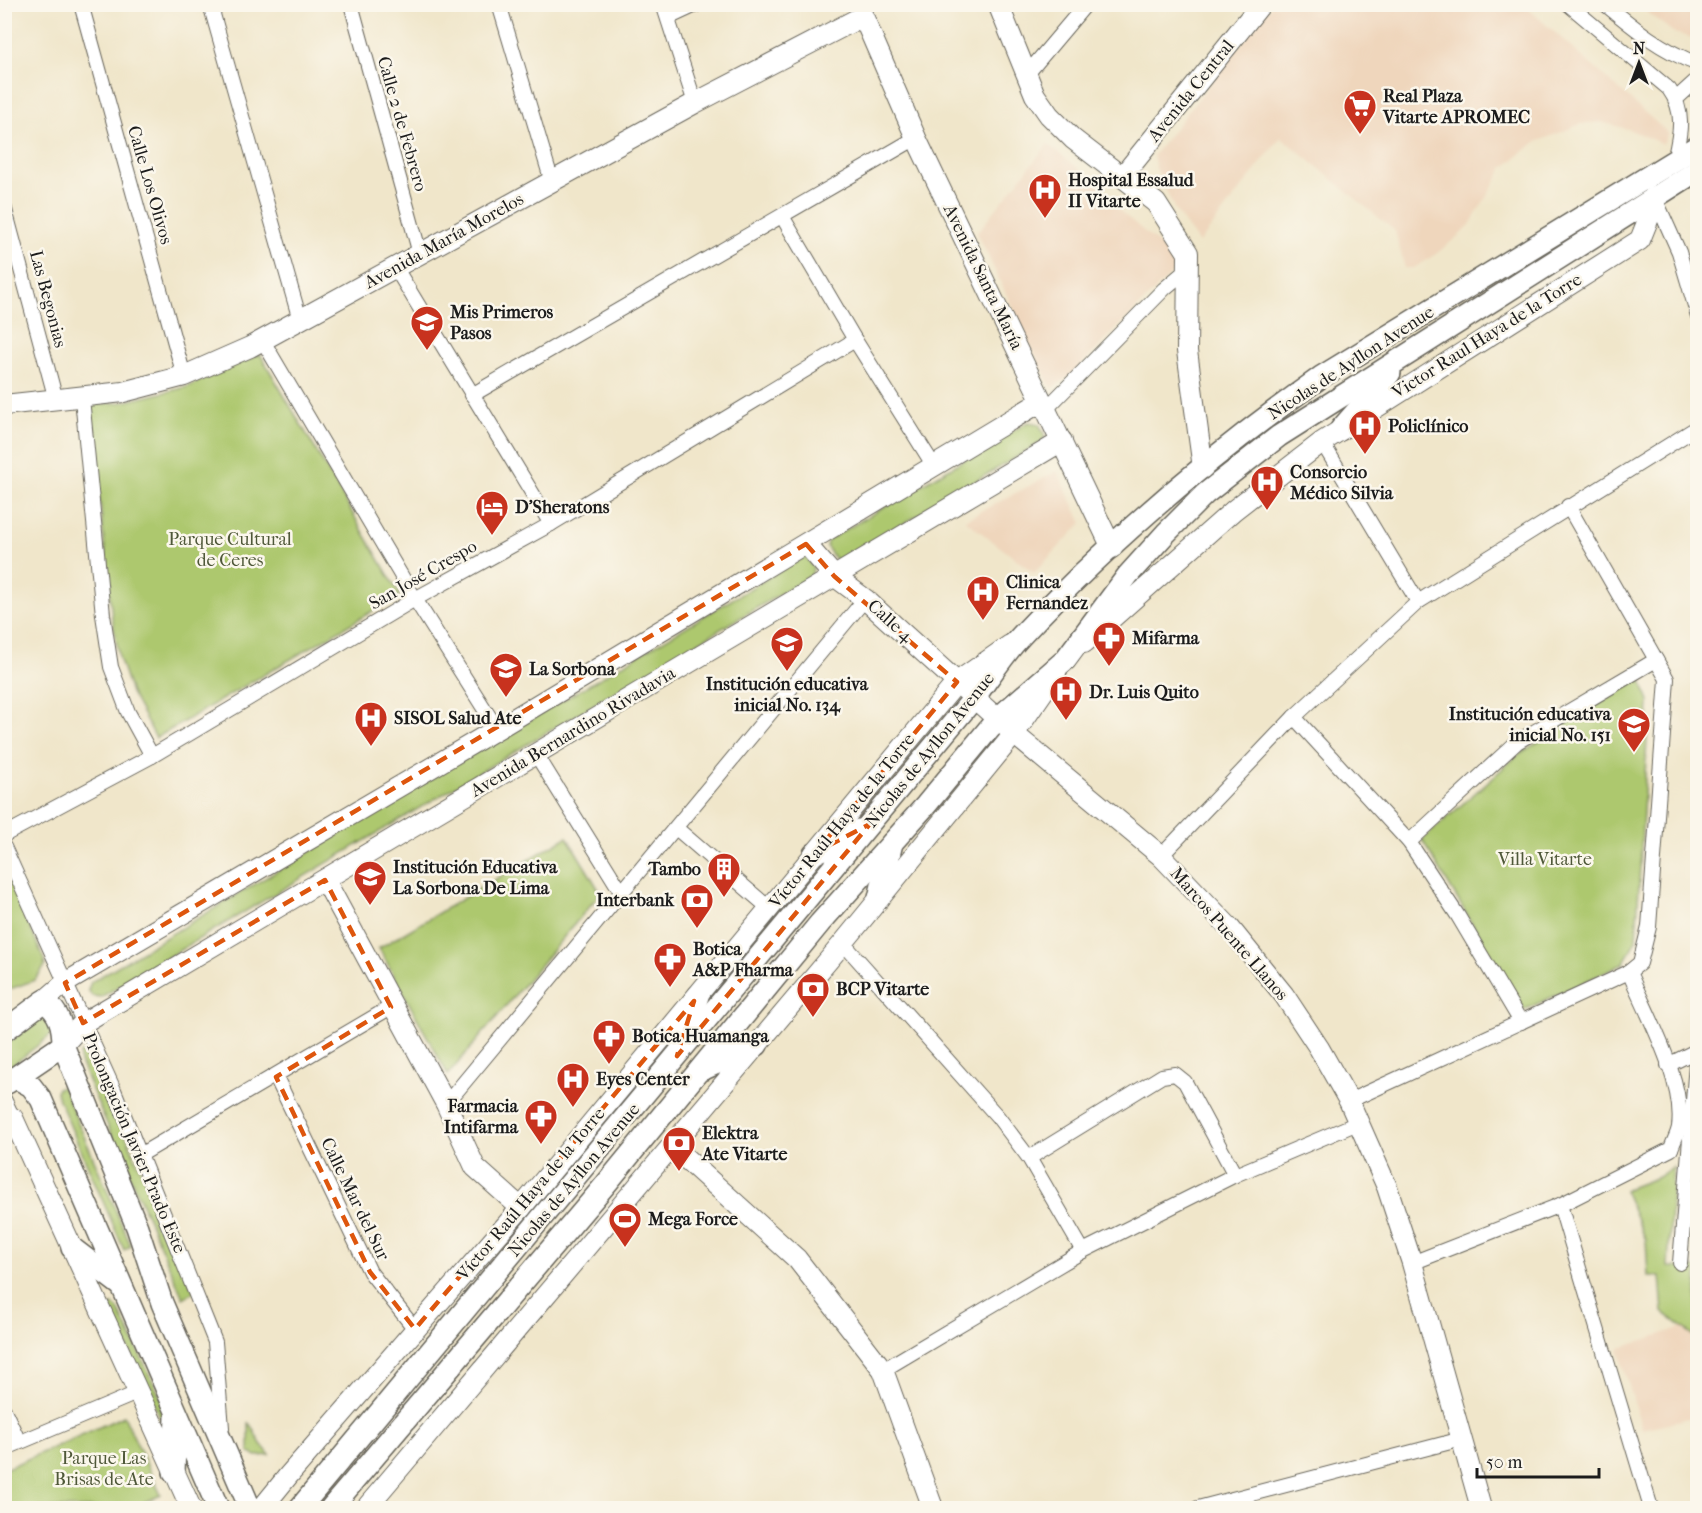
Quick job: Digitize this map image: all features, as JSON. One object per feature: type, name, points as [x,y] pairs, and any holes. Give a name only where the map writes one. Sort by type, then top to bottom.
[{"type":"main road","name":"Nicolas de Ayllon Avenue","points":[[300,1509],[870,824],[974,698],[1019,638],[1112,548],[1203,468],[1268,415],[1321,377],[1698,146]]},
{"type":"main road","name":"Nicolas de Ayllon Avenue","points":[[331,1509],[820,923],[997,719],[1065,660],[1128,575],[1205,494],[1280,436],[1698,170]]},
{"type":"main road","points":[[1341,429],[1406,355]]},
{"type":"main road","points":[[814,854],[870,824]]},
{"type":"main road","points":[[879,898],[893,840]]},
{"type":"main road","points":[[677,1056],[698,996]]},
{"type":"main road","points":[[4,1031],[39,1005]]},
{"type":"main road","name":"Prolongación Javier Prado Este","points":[[39,1005],[54,1008],[61,1019],[63,1045],[137,1227],[162,1303],[250,1509]]},
{"type":"main road","points":[[10,1081],[63,1045]]},
{"type":"main road","points":[[698,1072],[757,1045]]},
{"type":"main road","points":[[10,1081],[31,1086],[40,1099],[218,1509]]},
{"type":"main road","points":[[72,1248],[122,1286]]},
{"type":"main road","points":[[174,1472],[176,1411]]},
{"type":"street","name":"Calle Los Olivos","points":[[81,4],[184,376]]},
{"type":"street","points":[[210,4],[300,320]]},
{"type":"street","name":"Calle 2 de Febrero","points":[[351,4],[420,254]]},
{"type":"street","points":[[499,4],[552,182]]},
{"type":"street","points":[[695,103],[665,11],[698,4]]},
{"type":"street","points":[[998,4],[1035,95],[1048,115],[1073,139],[1156,203],[1188,253],[1190,267],[1186,351],[1203,468]]},
{"type":"street","points":[[1027,74],[1086,4]]},
{"type":"street","name":"Avenida Central","points":[[1122,177],[1261,4]]},
{"type":"street","points":[[1568,4],[1669,89],[1676,99],[1681,130],[1674,161]]},
{"type":"street","points":[[1605,4],[1650,40],[1679,57],[1698,64]]},
{"type":"street","name":"Avenida María Morelos","points":[[4,405],[123,392],[184,376],[263,340],[861,10]]},
{"type":"street","name":"Avenida Santa María","points":[[861,10],[916,138],[1112,548]]},
{"type":"street","points":[[1676,99],[1698,79]]},
{"type":"street","points":[[472,395],[916,138]]},
{"type":"street","points":[[1654,196],[1679,252],[1698,316]]},
{"type":"street","name":"Victor Raul Haya de la Torre","points":[[1014,734],[1065,660],[1234,510],[1341,429],[1640,240],[1650,215],[1654,196]]},
{"type":"street","name":"Las Begonias","points":[[4,206],[56,400]]},
{"type":"street","points":[[782,216],[855,340],[934,466]]},
{"type":"street","points":[[394,267],[550,524]]},
{"type":"street","points":[[4,1017],[39,1005],[65,983],[497,729],[934,466],[1044,405],[1190,267]]},
{"type":"street","points":[[263,340],[416,599],[497,729]]},
{"type":"street","name":"San José Crespo","points":[[4,835],[152,756],[416,599],[550,524],[855,340]]},
{"type":"street","points":[[82,398],[103,615],[111,667],[128,712],[152,756]]},
{"type":"street","points":[[1161,856],[1294,717],[1418,602],[1568,506],[1698,427]]},
{"type":"street","name":"Avenida Bernardino Rivadavia","points":[[63,1045],[83,1023],[1062,441]]},
{"type":"street","points":[[1322,442],[1418,602]]},
{"type":"street","points":[[1349,1101],[1629,972],[1640,963],[1649,927],[1667,679],[1568,506]]},
{"type":"street","name":"Calle 4","points":[[806,544],[834,576],[865,599],[974,698]]},
{"type":"street","points":[[446,1104],[865,599]]},
{"type":"street","points":[[957,682],[1019,638]]},
{"type":"street","points":[[1409,842],[1518,742],[1656,660]]},
{"type":"street","name":"Víctor Raúl Haya de la Torre","points":[[262,1509],[521,1208],[957,682]]},
{"type":"street","name":"Marcos Puente Llanos","points":[[974,698],[1161,856],[1229,927],[1284,995],[1349,1101],[1387,1186],[1412,1263],[1481,1509]]},
{"type":"street","points":[[1294,717],[1409,842],[1458,916],[1521,1022]]},
{"type":"street","points":[[366,1509],[843,943],[1014,734]]},
{"type":"street","points":[[536,754],[622,893]]},
{"type":"street","points":[[676,828],[770,909]]},
{"type":"street","name":"Prolongación Javier Prado Este","points":[[4,847],[140,1155],[215,1342],[223,1450]]},
{"type":"street","points":[[325,880],[391,1007],[446,1104],[475,1167],[521,1208]]},
{"type":"street","points":[[843,943],[976,1091],[1029,1158],[1083,1251]]},
{"type":"street","points":[[1412,1263],[1560,1204],[1671,1149],[1679,1129],[1679,1102],[1668,1065],[1629,972]]},
{"type":"street","points":[[140,1155],[276,1077],[391,1007]]},
{"type":"street","points":[[1668,1065],[1697,1051]]},
{"type":"street","points":[[1680,1263],[1697,1051]]},
{"type":"street","points":[[1029,1158],[1162,1076],[1175,1074],[1185,1082],[1236,1175]]},
{"type":"street","name":"Calle Mar del Sur","points":[[276,1077],[370,1272],[415,1329]]},
{"type":"street","points":[[4,1099],[9,1120],[72,1248],[191,1509]]},
{"type":"street","points":[[883,1370],[1083,1251],[1236,1175],[1360,1122]]},
{"type":"street","points":[[672,1146],[797,1259],[883,1370],[933,1509]]},
{"type":"street","points":[[1560,1204],[1651,1509]]},
{"type":"street","points":[[4,1449],[137,1393]]},
{"type":"street","points":[[4,1410],[19,1442]]},
{"type":"street","points":[[1198,1509],[1462,1439]]},
{"type":"highlighted area","points":[[806,544],[834,576],[957,682],[816,852],[870,824],[677,1056],[694,1001],[415,1329],[370,1272],[276,1077],[391,1007],[325,880],[83,1023],[65,983]]},
{"type":"shaded area","name":"Real Plaza Vitarte APROMEC","points":[[1273,4],[1524,5],[1668,133],[1663,144],[1628,129],[1601,122],[1581,124],[1536,142],[1504,167],[1468,228],[1436,254],[1414,268],[1405,268],[1395,231],[1281,137],[1199,243],[1175,210],[1153,156]]},
{"type":"shaded area","points":[[1638,5],[1697,5],[1697,39],[1674,33]]},
{"type":"shaded area","points":[[1048,144],[1116,199],[1112,204],[1174,257],[1176,269],[1067,379],[1051,388],[977,233]]},
{"type":"shaded area","points":[[1057,471],[1082,523],[1034,573],[965,520]]},
{"type":"shaded area","points":[[1682,1327],[1697,1338],[1697,1416],[1642,1429],[1618,1349]]},
{"type":"green space","name":"Parque Cultural de Ceres","points":[[260,354],[400,595],[156,738],[131,693],[119,657],[112,617],[90,405],[123,402],[187,387]]},
{"type":"green space","points":[[1028,422],[1039,424],[1045,436],[1042,442],[842,560],[835,559],[826,546],[828,540]]},
{"type":"green space","points":[[803,557],[807,558],[813,567],[812,575],[101,997],[92,996],[88,990],[91,982]]},
{"type":"green space","name":"Villa Vitarte","points":[[1641,677],[1649,702],[1636,940],[1623,964],[1524,1010],[1422,840],[1519,754]]},
{"type":"green space","points":[[567,837],[599,890],[599,895],[448,1075],[379,948]]},
{"type":"green space","points":[[4,868],[45,966],[35,980],[5,991]]},
{"type":"green space","points":[[42,1017],[51,1028],[51,1035],[5,1071],[5,1045]]},
{"type":"green space","points":[[86,1051],[92,1058],[194,1292],[183,1298],[80,1062],[80,1054]]},
{"type":"green space","points":[[63,1087],[131,1246],[124,1250],[56,1093],[57,1088]]},
{"type":"green space","points":[[1673,1167],[1668,1267],[1697,1268],[1697,1338],[1663,1312],[1660,1276],[1648,1276],[1646,1240],[1624,1190],[1658,1177]]},
{"type":"green space","points":[[113,1305],[118,1309],[169,1415],[168,1434],[109,1307]]},
{"type":"green space","name":"Parque Las Brisas de Ate","points":[[124,1416],[161,1495],[130,1508],[5,1508],[5,1469]]},
{"type":"green space","points":[[249,1422],[270,1455],[257,1456],[249,1453]]},
{"type":"place","name":"Real Plaza Vitarte APROMEC","points":[[1360,135]]},
{"type":"place","name":"Hospital Essalud II Vitarte","points":[[1045,219]]},
{"type":"place","name":"Mis Primeros Pasos","points":[[427,351]]},
{"type":"place","name":"Policlínico","points":[[1365,455]]},
{"type":"place","name":"Consorcio Médico Silvia","points":[[1267,511]]},
{"type":"place","name":"D'Sheratons","points":[[492,536]]},
{"type":"place","name":"Clinica Fernandez","points":[[983,621]]},
{"type":"place","name":"Mifarma","points":[[1109,667]]},
{"type":"place","name":"Institución educativa inicial No. 134","points":[[787,672]]},
{"type":"place","name":"La Sorbona","points":[[506,698]]},
{"type":"place","name":"Dr. Luis Quito","points":[[1066,721]]},
{"type":"place","name":"SISOL Salud Ate","points":[[371,747]]},
{"type":"place","name":"Institución educativa inicial No. 151","points":[[1634,753]]},
{"type":"place","name":"Tambo","points":[[724,898]]},
{"type":"place","name":"Institución Educativa La Sorbona De Lima","points":[[370,906]]},
{"type":"place","name":"Interbank","points":[[697,929]]},
{"type":"place","name":"Botica A&P Fharma","points":[[670,988]]},
{"type":"place","name":"BCP Vitarte","points":[[813,1018]]},
{"type":"place","name":"Botica Huamanga","points":[[609,1065]]},
{"type":"place","name":"Eyes Center","points":[[573,1108]]},
{"type":"place","name":"Farmacia Intifarma","points":[[541,1145]]},
{"type":"place","name":"Elektra Ate Vitarte","points":[[679,1172]]},
{"type":"place","name":"Mega Force","points":[[625,1248]]}]
